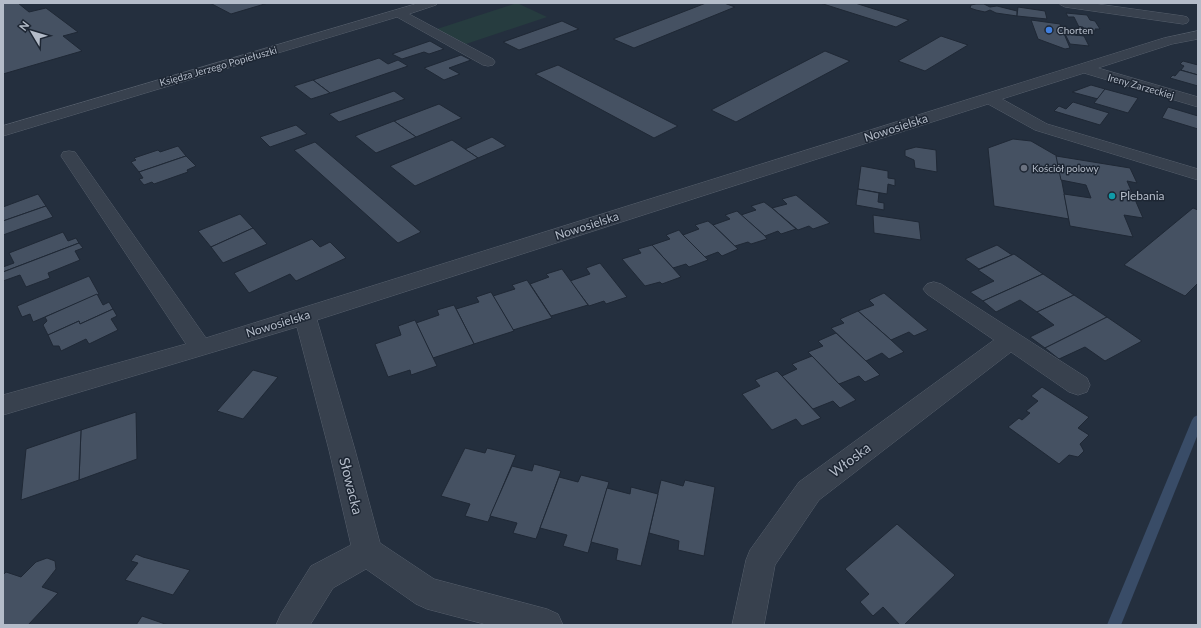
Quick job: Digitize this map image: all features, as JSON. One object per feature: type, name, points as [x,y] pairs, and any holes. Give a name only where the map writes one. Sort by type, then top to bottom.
[{"type":"street","name":"Księdza Jerzego Popiełuszki","points":[[3,131],[432,3]]},
{"type":"street","points":[[1065,3],[1191,22]]},
{"type":"street","points":[[1102,8],[1153,7],[1191,22]]},
{"type":"street","points":[[398,13],[488,62]]},
{"type":"street","name":"Nowosielska","points":[[3,405],[201,348],[305,316],[1169,41],[1191,22]]},
{"type":"street","name":"Ireny Zarzeckiej","points":[[1084,68],[1113,78],[1198,102]]},
{"type":"street","points":[[989,98],[1041,127],[1198,175]]},
{"type":"street","points":[[69,156],[201,348]]},
{"type":"street","points":[[934,289],[1078,385]]},
{"type":"street","name":"Słowacka","points":[[305,316],[342,450],[367,552]]},
{"type":"street","name":"Włoska","points":[[748,625],[761,560],[809,491],[1011,339]]},
{"type":"street","points":[[292,625],[322,577],[367,552],[427,593],[546,625]]},
{"type":"green space","points":[[517,3],[547,17],[466,44],[437,29]]},
{"type":"building","points":[[3,3],[18,3],[29,12],[46,8],[78,32],[63,36],[82,51],[3,74]]},
{"type":"building","points":[[210,3],[268,3],[231,14]]},
{"type":"building","points":[[706,3],[724,3],[735,7],[634,48],[613,39]]},
{"type":"building","points":[[820,3],[855,3],[909,20],[896,27]]},
{"type":"building","points":[[984,4],[990,7],[997,6],[1017,11],[1017,16],[996,13],[990,10],[985,12],[970,8],[971,5]]},
{"type":"building","points":[[1018,7],[1045,11],[1047,19],[1017,16]]},
{"type":"building","points":[[1066,13],[1087,15],[1090,20],[1095,21],[1100,29],[1095,29],[1096,31],[1079,27],[1074,17],[1068,17]]},
{"type":"building","name":"Chorten","points":[[1031,20],[1060,24],[1070,48],[1065,49],[1038,39]]},
{"type":"building","points":[[562,21],[579,29],[519,50],[503,42]]},
{"type":"building","points":[[1065,34],[1084,36],[1089,46],[1070,44]]},
{"type":"building","points":[[941,36],[968,45],[925,71],[898,61]]},
{"type":"building","points":[[430,41],[444,49],[429,54],[424,52],[402,59],[392,54]]},
{"type":"building","points":[[825,51],[850,61],[736,122],[711,110]]},
{"type":"building","points":[[461,55],[471,60],[449,68],[460,74],[444,80],[424,68]]},
{"type":"building","points":[[379,58],[388,64],[398,60],[408,66],[330,93],[313,80]]},
{"type":"building","points":[[1183,61],[1198,65],[1198,75],[1181,70],[1184,66],[1180,64]]},
{"type":"building","points":[[558,65],[678,126],[654,138],[535,74]]},
{"type":"building","points":[[1180,70],[1198,75],[1198,86],[1170,78],[1173,75],[1175,76]]},
{"type":"building","points":[[313,80],[330,93],[311,99],[294,86]]},
{"type":"building","points":[[1091,85],[1105,89],[1098,99],[1072,92]]},
{"type":"building","points":[[1105,89],[1138,98],[1128,113],[1094,103]]},
{"type":"building","points":[[394,91],[405,99],[339,122],[329,114]]},
{"type":"building","points":[[1073,102],[1109,113],[1100,125],[1054,111],[1059,106],[1066,109]]},
{"type":"building","points":[[439,104],[462,118],[416,137],[394,121]]},
{"type":"building","points":[[1168,107],[1198,116],[1198,129],[1162,118]]},
{"type":"building","points":[[394,121],[416,137],[376,153],[355,136]]},
{"type":"building","points":[[296,125],[307,134],[270,147],[260,137]]},
{"type":"building","points":[[492,137],[506,146],[478,158],[465,149]]},
{"type":"building","name":"Kościół polowy","points":[[1013,139],[1031,141],[1057,156],[1069,219],[994,206],[988,148]]},
{"type":"building","points":[[452,140],[478,158],[415,186],[390,166]]},
{"type":"building","points":[[315,142],[421,232],[398,243],[294,150]]},
{"type":"building","points":[[178,146],[186,156],[139,172],[131,162],[136,160],[134,158],[158,150],[160,152]]},
{"type":"building","points":[[916,147],[936,150],[937,172],[915,168],[914,160],[905,156],[905,150]]},
{"type":"building","points":[[186,156],[196,166],[187,170],[188,172],[154,184],[152,182],[144,185],[139,179],[143,178],[139,172]]},
{"type":"building","name":"Plebania","points":[[1056,156],[1130,168],[1137,183],[1127,181],[1143,218],[1124,215],[1133,237],[1070,226],[1064,194],[1091,198],[1086,185],[1061,180]]},
{"type":"building","points":[[861,166],[888,171],[888,178],[895,179],[895,186],[888,184],[887,194],[858,189]]},
{"type":"building","points":[[858,189],[879,193],[878,202],[884,203],[884,210],[856,205]]},
{"type":"building","points":[[38,194],[46,206],[3,221],[3,207]]},
{"type":"building","points":[[796,195],[830,223],[813,229],[809,226],[798,230],[772,208],[787,204],[782,199]]},
{"type":"building","points":[[764,202],[796,229],[781,234],[778,231],[765,236],[741,215],[756,210],[751,206]]},
{"type":"building","points":[[46,206],[53,217],[3,235],[3,221]]},
{"type":"building","points":[[1193,208],[1198,210],[1198,283],[1185,296],[1124,265]]},
{"type":"building","points":[[737,211],[767,239],[751,244],[748,242],[735,246],[713,225],[730,219],[725,215]]},
{"type":"building","points":[[240,214],[253,228],[211,247],[198,231]]},
{"type":"building","points":[[873,215],[919,222],[921,240],[874,233]]},
{"type":"building","points":[[708,221],[738,249],[722,256],[718,252],[705,257],[683,235],[699,229],[695,225]]},
{"type":"building","points":[[253,228],[267,244],[223,263],[211,247]]},
{"type":"building","points":[[679,230],[708,260],[689,267],[686,264],[673,268],[652,245],[670,239],[666,235]]},
{"type":"building","points":[[63,232],[68,241],[76,238],[79,243],[3,272],[3,267],[14,263],[9,253]]},
{"type":"building","points":[[312,239],[320,247],[330,242],[346,258],[296,281],[290,274],[249,293],[234,273]]},
{"type":"building","points":[[79,243],[83,248],[75,251],[80,260],[48,273],[50,278],[26,287],[20,275],[3,281],[3,272]]},
{"type":"building","points":[[652,245],[681,277],[662,284],[660,282],[645,286],[622,259],[641,253],[638,249]]},
{"type":"building","points":[[997,245],[1012,255],[979,269],[965,259]]},
{"type":"building","points":[[1014,254],[1043,274],[983,301],[970,292],[994,281],[978,270]]},
{"type":"building","points":[[600,263],[627,297],[606,304],[604,301],[589,306],[570,281],[590,274],[586,268]]},
{"type":"building","points":[[562,269],[588,305],[551,316],[530,284],[549,277],[546,274]]},
{"type":"building","points":[[1043,274],[1074,295],[1037,312],[1020,300],[996,312],[983,301]]},
{"type":"building","points":[[89,276],[99,294],[33,322],[30,314],[22,317],[17,306]]},
{"type":"building","points":[[527,280],[552,318],[513,330],[493,296],[515,289],[512,285]]},
{"type":"building","points":[[491,292],[514,331],[474,344],[456,309],[479,302],[476,297]]},
{"type":"building","points":[[884,293],[928,330],[914,336],[909,332],[891,340],[858,311],[874,305],[869,300]]},
{"type":"building","points":[[97,294],[103,305],[109,302],[113,309],[80,324],[79,321],[48,335],[43,325],[47,321],[45,317]]},
{"type":"building","points":[[1074,295],[1107,317],[1045,348],[1030,337],[1054,325],[1037,312]]},
{"type":"building","points":[[454,305],[474,344],[433,358],[416,323],[439,315],[437,310]]},
{"type":"building","points":[[113,309],[117,316],[111,319],[118,330],[89,344],[86,339],[61,351],[59,346],[53,346],[48,335],[79,321],[80,324]]},
{"type":"building","points":[[858,311],[904,352],[889,359],[882,353],[866,361],[831,328],[844,323],[840,319]]},
{"type":"building","points":[[1107,317],[1142,341],[1105,361],[1085,347],[1059,359],[1045,348]]},
{"type":"building","points":[[415,320],[437,366],[411,375],[410,370],[388,377],[375,344],[401,335],[398,326]]},
{"type":"building","points":[[836,333],[880,375],[865,382],[859,376],[839,384],[808,352],[823,346],[818,341]]},
{"type":"building","points":[[812,356],[856,400],[840,408],[833,401],[813,409],[782,376],[797,369],[792,364]]},
{"type":"building","points":[[253,370],[278,377],[243,419],[217,411]]},
{"type":"building","points":[[777,371],[821,418],[802,426],[796,419],[772,430],[742,394],[760,386],[755,380]]},
{"type":"building","points":[[1042,387],[1089,417],[1078,428],[1089,435],[1080,444],[1084,451],[1078,457],[1069,455],[1059,464],[1008,427],[1019,418],[1022,420],[1030,413],[1026,411],[1038,401],[1031,396]]},
{"type":"building","points":[[136,412],[137,459],[79,480],[81,430]]},
{"type":"building","points":[[81,430],[79,480],[21,500],[26,449]]},
{"type":"building","points":[[465,448],[485,453],[487,448],[516,455],[488,522],[465,516],[470,504],[441,496]]},
{"type":"building","points":[[534,464],[561,471],[536,539],[513,533],[517,523],[490,516],[512,466],[532,471]]},
{"type":"building","points":[[581,475],[609,482],[588,553],[563,546],[567,535],[540,528],[559,477],[578,482]]},
{"type":"building","points":[[661,480],[683,486],[685,480],[715,487],[704,556],[678,550],[679,541],[649,533]]},
{"type":"building","points":[[631,487],[658,494],[641,566],[616,560],[618,549],[591,542],[607,488],[630,494]]},
{"type":"building","points":[[897,524],[955,575],[904,625],[900,625],[883,607],[873,616],[860,602],[869,594],[845,569]]},
{"type":"building","points":[[136,554],[190,570],[173,595],[125,580],[138,563],[131,561]]},
{"type":"building","points":[[47,558],[55,561],[56,569],[42,587],[58,593],[28,625],[3,625],[3,575],[6,572],[21,577],[36,562]]},
{"type":"building","points":[[142,616],[168,625],[136,625]]},
{"type":"waterway","points":[[1114,625],[1198,420]]},
{"type":"place","name":"Chorten","points":[[1049,30]]},
{"type":"place","name":"Kościół polowy","points":[[1024,168]]},
{"type":"place","name":"Plebania","points":[[1112,196]]}]
